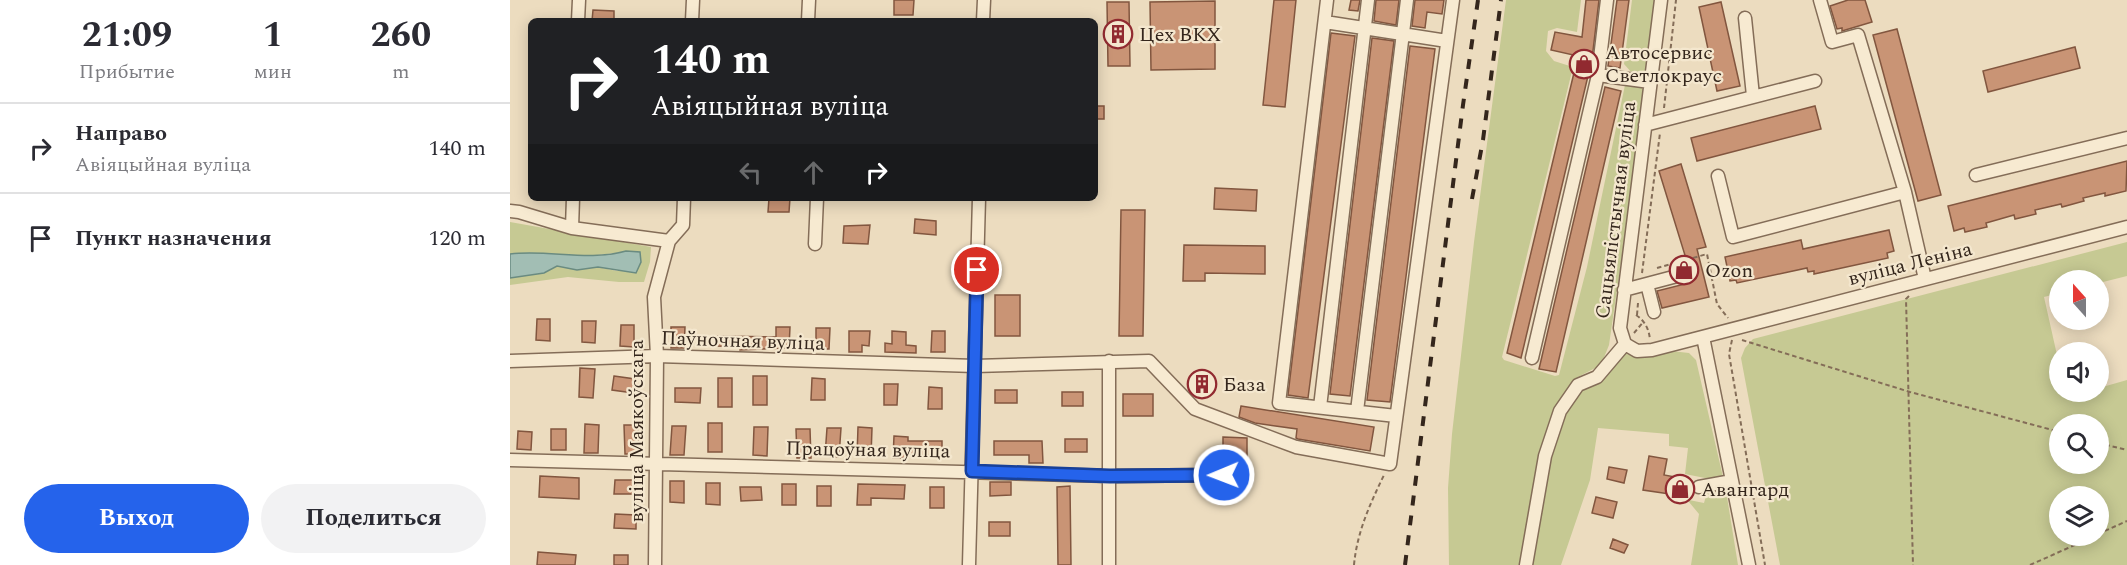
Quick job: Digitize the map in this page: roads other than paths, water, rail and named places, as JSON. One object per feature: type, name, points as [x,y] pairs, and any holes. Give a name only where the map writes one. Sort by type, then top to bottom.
[{"type":"street","points":[[578,18],[579,0]]},
{"type":"street","points":[[692,18],[693,0]]},
{"type":"street","points":[[808,18],[809,0]]},
{"type":"street","points":[[983,18],[984,0]]},
{"type":"street","points":[[1327,0],[1279,403],[1396,416],[1453,0]]},
{"type":"street","points":[[1320,407],[1368,0]]},
{"type":"street","points":[[1357,411],[1407,0]]},
{"type":"street","points":[[1532,358],[1598,75],[1606,0]]},
{"type":"street","name":"Сацыялістычная вуліца","points":[[1661,0],[1620,328],[1625,344],[1637,351],[1652,350],[1703,337]]},
{"type":"street","points":[[1820,0],[1832,42],[1858,34],[1905,192],[1925,279]]},
{"type":"street","points":[[1746,18],[1753,96]]},
{"type":"street","points":[[1325,22],[1447,41]]},
{"type":"street","points":[[1598,75],[1650,82]]},
{"type":"street","points":[[1645,125],[1815,81]]},
{"type":"street","points":[[1976,175],[2127,138]]},
{"type":"street","points":[[1718,176],[1733,237],[1905,192]]},
{"type":"street","points":[[572,228],[573,201]]},
{"type":"street","name":"вуліца Маякоўскага","points":[[655,565],[654,464],[657,356],[654,297],[669,241],[683,225],[684,201]]},
{"type":"street","points":[[815,244],[817,201]]},
{"type":"street","points":[[969,565],[979,201]]},
{"type":"street","points":[[510,211],[572,228],[669,241]]},
{"type":"street","name":"вуліца Леніна","points":[[1703,337],[2127,227]]},
{"type":"street","points":[[1624,290],[1677,276]]},
{"type":"street","points":[[1644,285],[1654,312]]},
{"type":"street","points":[[1703,337],[1749,565]]},
{"type":"street","points":[[1526,565],[1545,456],[1560,411],[1578,385],[1597,377],[1625,344]]},
{"type":"street","name":"Паўночная вуліца","points":[[510,361],[657,356],[975,366],[1149,361],[1196,409],[1296,447],[1390,464],[1396,416]]},
{"type":"street","points":[[1109,361],[1109,565]]},
{"type":"street","name":"Працоўная вуліца","points":[[510,460],[1110,476],[1224,475]]},
{"type":"street","points":[[1699,487],[1732,481]]},
{"type":"water","points":[[626,251],[640,252],[641,262],[636,273],[598,267],[577,270],[557,266],[544,273],[510,278],[510,254],[597,255]]},
{"type":"railway","points":[[1405,565],[1478,0]]},
{"type":"railway","points":[[1472,199],[1483,140],[1501,0]]},
{"type":"place","name":"Цех ВКХ","points":[[1118,34]]},
{"type":"place","name":"Автосервис Светлокраус","points":[[1584,64]]},
{"type":"place","name":"Ozon","points":[[1684,270]]},
{"type":"place","name":"База","points":[[1202,384]]},
{"type":"place","name":"Авангард","points":[[1680,489]]}]
